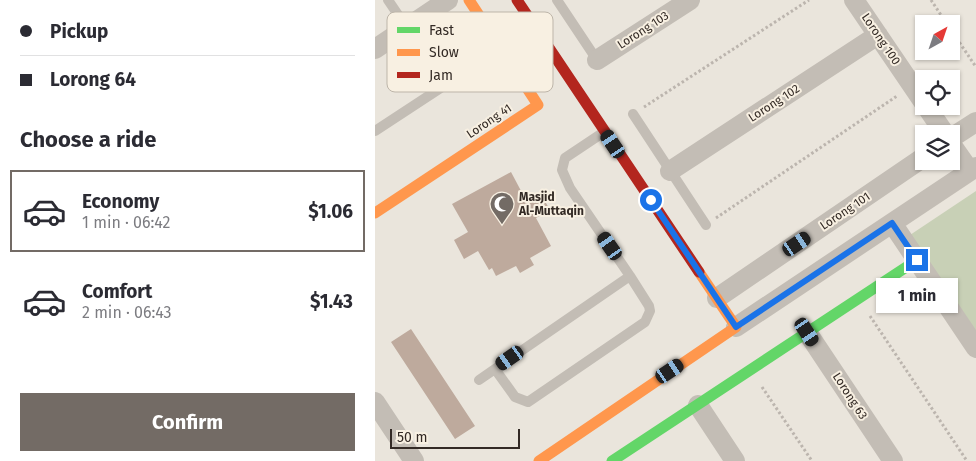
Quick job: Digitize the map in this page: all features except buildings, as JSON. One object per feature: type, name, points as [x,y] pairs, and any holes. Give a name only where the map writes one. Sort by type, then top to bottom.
[{"type":"street","points":[[430,12],[448,0]]},
{"type":"street","name":"Lorong 41","points":[[469,0],[477,12]]},
{"type":"street","points":[[517,0],[525,12]]},
{"type":"street","name":"Lorong 103","points":[[597,60],[689,0]]},
{"type":"street","name":"Lorong 100","points":[[854,0],[915,90]]},
{"type":"street","name":"Lorong 102","points":[[670,171],[877,34]]},
{"type":"street","points":[[375,49],[387,41]]},
{"type":"street","points":[[553,54],[736,327]]},
{"type":"street","name":"Lorong 41","points":[[375,213],[538,105],[530,92]]},
{"type":"street","points":[[960,132],[976,122]]},
{"type":"street","points":[[539,461],[973,169],[960,154]]},
{"type":"street","name":"Lorong 101","points":[[717,298],[915,163]]},
{"type":"street","points":[[892,223],[976,348]]},
{"type":"street","points":[[613,461],[917,260]]},
{"type":"street","name":"Lorong 63","points":[[807,332],[893,461]]},
{"type":"street","points":[[375,402],[414,461]]},
{"type":"street","points":[[697,405],[735,461]]},
{"type":"lane","points":[[388,0],[396,12]]},
{"type":"lane","points":[[557,0],[597,60]]},
{"type":"lane","points":[[375,131],[434,92]]},
{"type":"lane","points":[[633,114],[706,224]]},
{"type":"lane","points":[[495,369],[515,397],[528,402],[645,322],[650,311],[649,306],[569,188],[562,170],[565,158],[605,131]]},
{"type":"lane","points":[[479,380],[630,276]]},
{"type":"path","points":[[633,114],[809,0]]},
{"type":"path","points":[[931,0],[941,15]]},
{"type":"path","points":[[960,43],[976,67]]},
{"type":"path","points":[[706,224],[912,86]]},
{"type":"path","points":[[858,299],[967,461]]},
{"type":"path","points":[[751,370],[812,461]]},
{"type":"green space","points":[[976,191],[976,336],[907,237]]},
{"type":"traffic: fast","points":[[612,461],[917,260]]},
{"type":"traffic: slow","points":[[469,0],[477,12]]},
{"type":"traffic: slow","points":[[375,213],[538,105],[529,92]]},
{"type":"traffic: slow","points":[[539,461],[736,327],[699,272]]},
{"type":"traffic: jam","points":[[517,0],[525,12]]},
{"type":"traffic: jam","points":[[553,54],[699,272]]},
{"type":"place","name":"Masjid Al-Muttaqin","points":[[502,225]]},
{"type":"route","points":[[651,200],[736,327],[892,223],[917,260]]}]
